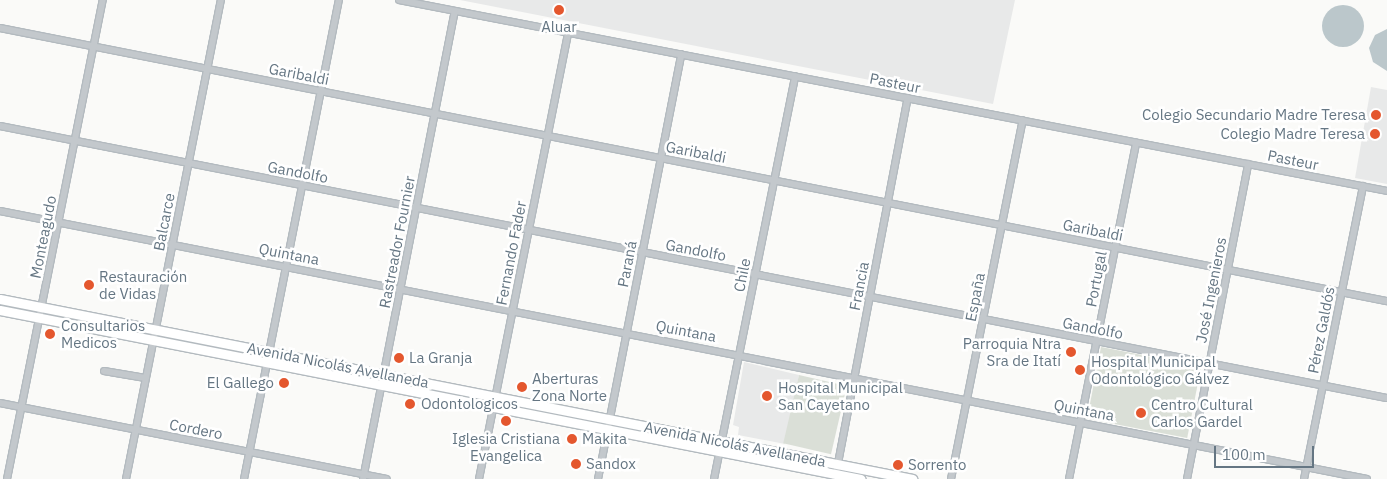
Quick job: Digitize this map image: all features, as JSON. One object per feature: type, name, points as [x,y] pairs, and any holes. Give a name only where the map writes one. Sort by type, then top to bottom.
[{"type":"main road","name":"Avenida Nicolás Avellaneda","points":[[0,299],[912,479]]},
{"type":"main road","name":"Avenida Nicolás Avellaneda","points":[[0,310],[720,451],[835,476],[861,479]]},
{"type":"street","name":"Monteagudo","points":[[6,479],[103,0]]},
{"type":"street","name":"Balcarce","points":[[126,479],[220,0]]},
{"type":"street","points":[[244,479],[339,0]]},
{"type":"street","name":"Pasteur","points":[[399,0],[1387,191]]},
{"type":"street","name":"Rastreador Fournier","points":[[363,477],[455,11]]},
{"type":"street","name":"Garibaldi","points":[[0,28],[1387,301]]},
{"type":"street","name":"Fernando Fader","points":[[479,479],[568,33]]},
{"type":"street","name":"Paraná","points":[[598,479],[681,54]]},
{"type":"street","name":"Chile","points":[[714,479],[795,76]]},
{"type":"street","name":"Francia","points":[[835,476],[908,98]]},
{"type":"street","name":"España","points":[[951,479],[1023,120]]},
{"type":"street","name":"Gandolfo","points":[[0,126],[1387,398]]},
{"type":"street","name":"Portugal","points":[[1069,479],[1136,143]]},
{"type":"street","name":"José Ingenieros","points":[[1186,479],[1248,164]]},
{"type":"street","name":"Pérez Galdós","points":[[1304,479],[1363,186]]},
{"type":"street","name":"Quintana","points":[[0,211],[739,354],[1367,479]]},
{"type":"street","points":[[104,371],[145,378]]},
{"type":"street","name":"Cordero","points":[[0,403],[250,452],[363,477],[387,479]]},
{"type":"shaded area","points":[[460,0],[1015,0],[993,104]]},
{"type":"shaded area","points":[[1347,5],[1355,8],[1361,14],[1364,26],[1361,38],[1355,44],[1339,47],[1331,44],[1325,38],[1322,22],[1325,14],[1331,8]]},
{"type":"shaded area","points":[[1387,29],[1387,71],[1373,62],[1369,48],[1375,35]]},
{"type":"shaded area","name":"Colegio Madre Teresa","points":[[1371,87],[1387,90],[1387,184],[1355,178]]},
{"type":"shaded area","points":[[1101,347],[1201,366],[1187,438],[1087,419]]},
{"type":"shaded area","name":"Hospital Municipal San Cayetano","points":[[744,362],[799,375],[785,444],[738,435],[739,427],[733,425]]},
{"type":"shaded area","points":[[799,375],[847,386],[831,454],[783,443]]},
{"type":"place","name":"Aluar","points":[[559,10]]},
{"type":"place","name":"Colegio Secundario Madre Teresa","points":[[1376,115]]},
{"type":"place","name":"Colegio Madre Teresa","points":[[1375,134]]},
{"type":"place","name":"Restauración de Vidas","points":[[89,285]]},
{"type":"place","name":"Consultarios Medicos","points":[[50,334]]},
{"type":"place","name":"Parroquia Ntra Sra de Itatí","points":[[1071,352]]},
{"type":"place","name":"La Granja","points":[[399,358]]},
{"type":"place","name":"Hospital Municipal Odontológico Gálvez","points":[[1080,370]]},
{"type":"place","name":"El Gallego","points":[[284,383]]},
{"type":"place","name":"Aberturas Zona Norte","points":[[522,387]]},
{"type":"place","name":"Hospital Municipal San Cayetano","points":[[767,396]]},
{"type":"place","name":"Odontologicos","points":[[410,404]]},
{"type":"place","name":"Centro Cultural Carlos Gardel","points":[[1141,413]]},
{"type":"place","name":"Iglesia Cristiana Evangelica","points":[[506,421]]},
{"type":"place","name":"Makita","points":[[572,439]]},
{"type":"place","name":"Sandox","points":[[576,464]]},
{"type":"place","name":"Sorrento","points":[[898,465]]}]
